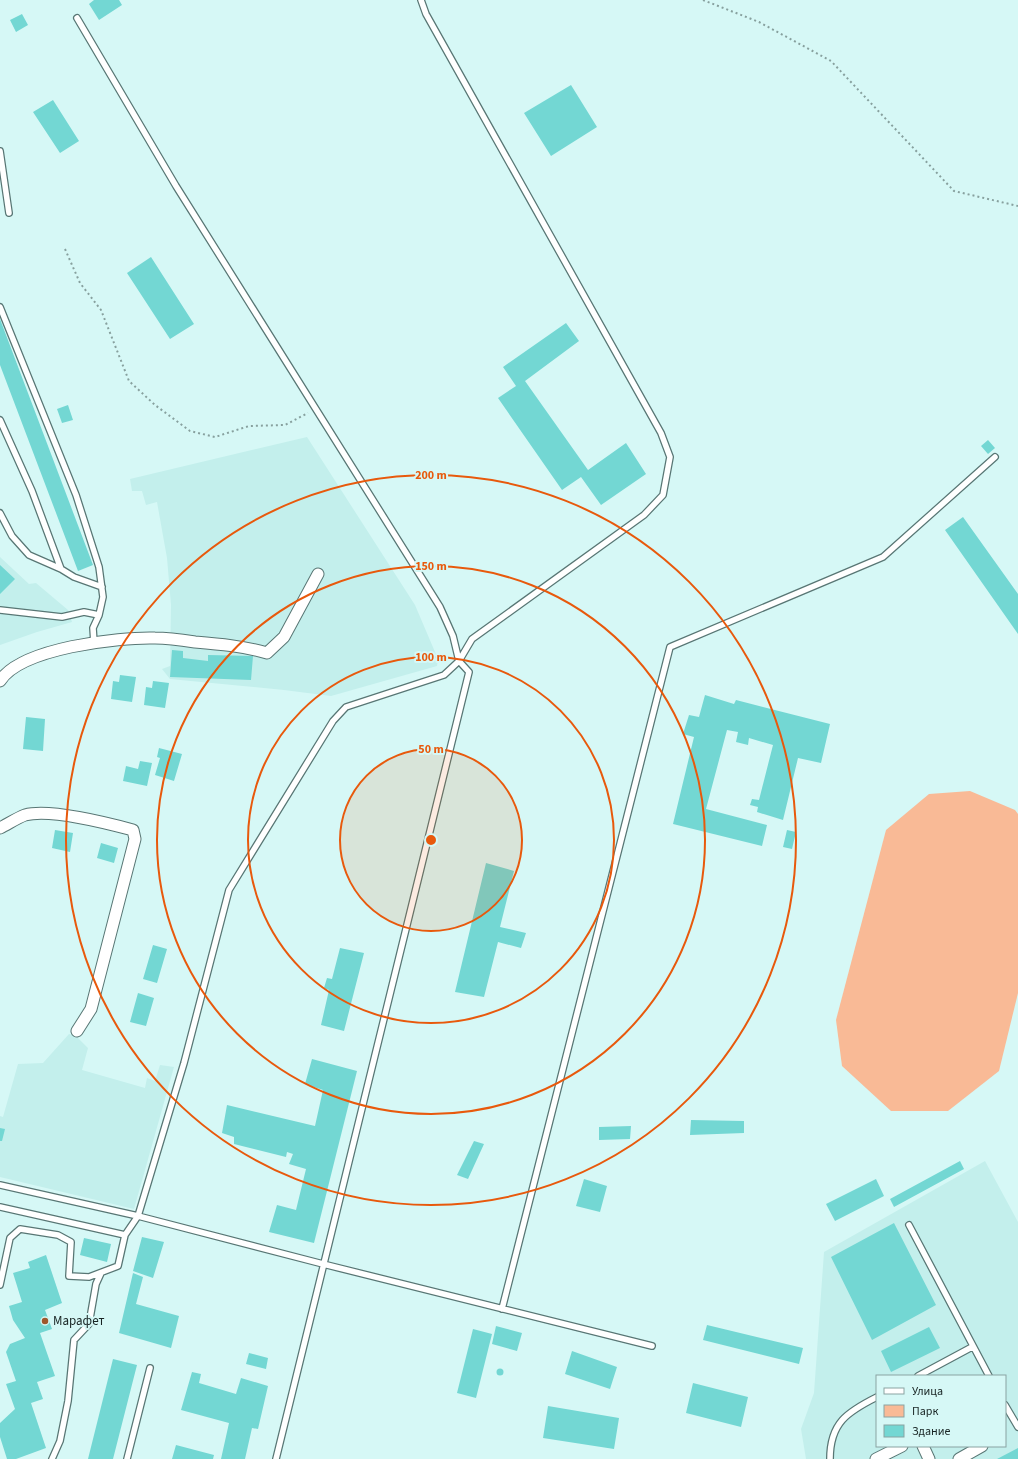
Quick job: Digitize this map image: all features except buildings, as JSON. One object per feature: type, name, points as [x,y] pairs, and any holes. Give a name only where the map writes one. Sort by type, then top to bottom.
[{"type":"street","points":[[0,681],[4,675],[36,656],[94,643],[155,638],[247,647],[267,653],[284,637],[318,574]]},
{"type":"street","points":[[0,828],[26,815],[54,814],[94,820],[133,830],[135,839],[91,1009],[77,1030]]},
{"type":"street","points":[[876,1459],[900,1447]]},
{"type":"street","points":[[923,1447],[929,1459]]},
{"type":"street","points":[[959,1459],[980,1447]]},
{"type":"lane","points":[[0,1285],[10,1238],[20,1229],[58,1234],[71,1242],[69,1276],[90,1277],[118,1266],[125,1235],[138,1216],[184,1063],[229,890],[333,722],[346,707],[444,675],[459,660],[472,639],[644,515],[663,495],[670,457],[661,432],[540,220],[426,14],[421,0]]},
{"type":"lane","points":[[77,18],[176,186],[440,607],[454,636],[459,660],[469,672],[276,1459]]},
{"type":"lane","points":[[0,151],[9,213]]},
{"type":"lane","points":[[0,307],[76,495],[99,567],[103,596],[99,615],[93,628],[94,643]]},
{"type":"lane","points":[[0,420],[32,491],[61,569]]},
{"type":"lane","points":[[502,1308],[670,647],[883,557],[996,457]]},
{"type":"lane","points":[[0,513],[12,536],[29,555],[61,569],[74,577],[102,587]]},
{"type":"lane","points":[[0,610],[62,618],[84,612],[99,615]]},
{"type":"lane","points":[[0,1185],[138,1216],[652,1346]]},
{"type":"lane","points":[[0,1207],[125,1235]]},
{"type":"lane","points":[[909,1225],[988,1375]]},
{"type":"lane","points":[[52,1459],[60,1441],[68,1401],[74,1340],[89,1324],[96,1284],[101,1272]]},
{"type":"lane","points":[[920,1375],[972,1346]]},
{"type":"lane","points":[[127,1459],[150,1368]]},
{"type":"lane","points":[[830,1459],[830,1445],[835,1428],[848,1412],[876,1398]]},
{"type":"lane","points":[[1006,1407],[1018,1427]]},
{"type":"path","points":[[703,0],[759,22],[831,61],[954,191],[1018,206]]},
{"type":"path","points":[[65,249],[80,283],[101,310],[130,381],[155,405],[190,431],[215,437],[248,426],[285,425],[316,409]]},
{"type":"shaded area","points":[[307,437],[415,605],[438,659],[437,666],[331,696],[170,679],[162,669],[170,666],[171,605],[167,558],[157,502],[146,505],[142,491],[132,491],[130,479]]},
{"type":"shaded area","points":[[0,557],[29,584],[36,583],[68,610],[72,622],[0,645]]},
{"type":"shaded area","points":[[69,1034],[77,1037],[88,1048],[82,1070],[145,1088],[147,1078],[155,1081],[160,1065],[174,1067],[134,1209],[0,1177],[0,1116],[3,1117],[18,1064],[43,1063]]},
{"type":"shaded area","points":[[985,1161],[1018,1222],[1018,1459],[806,1459],[801,1429],[814,1393],[824,1252]]},
{"type":"green space","points":[[970,791],[1015,810],[1018,814],[1018,993],[999,1071],[948,1111],[891,1111],[842,1066],[836,1020],[886,830],[929,794]]},
{"type":"place","name":"Марафет","points":[[45,1321]]}]
